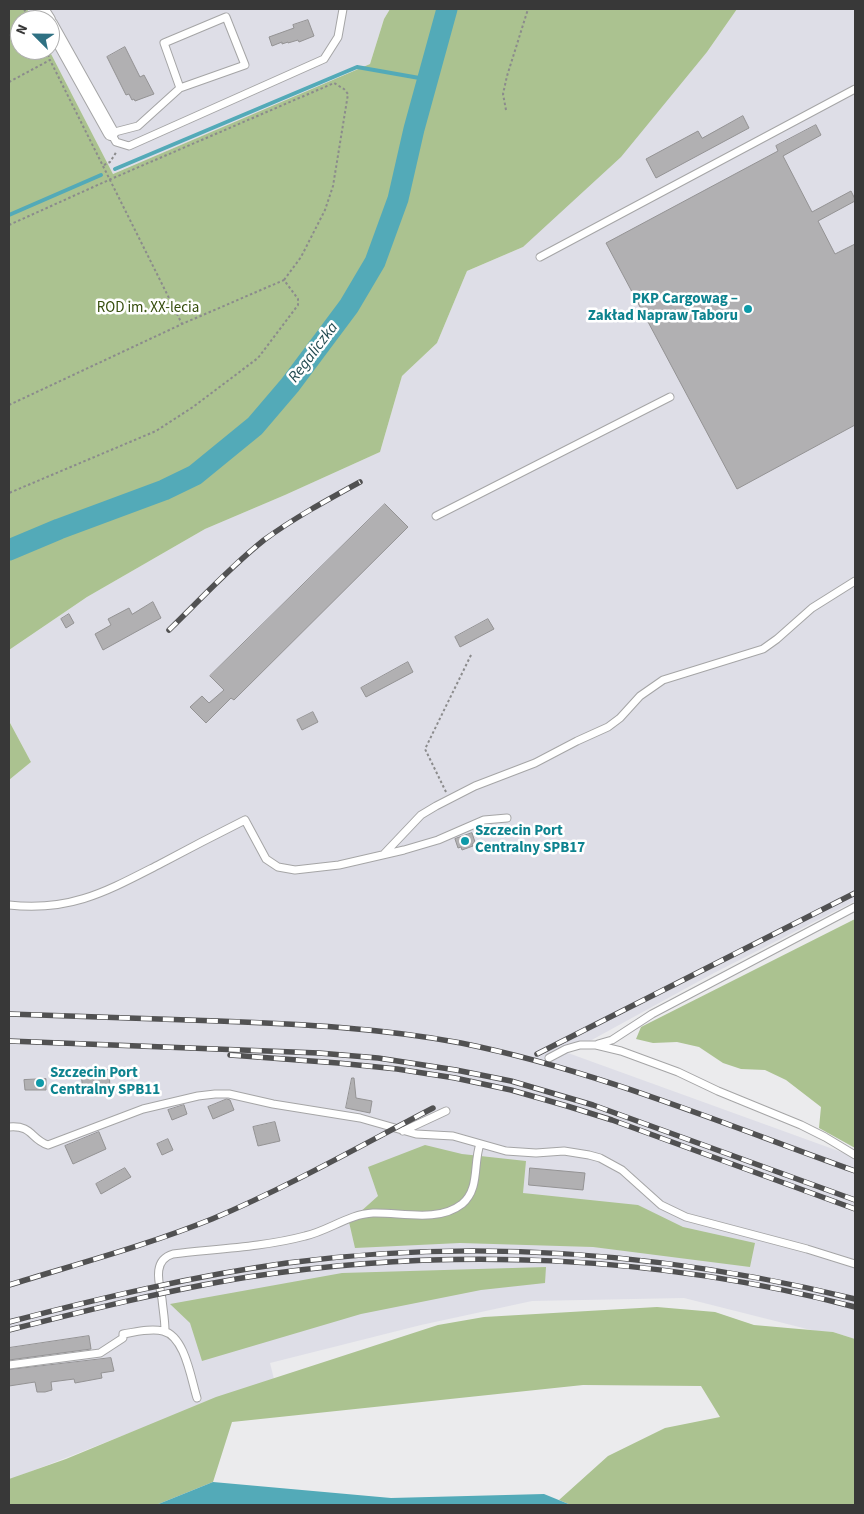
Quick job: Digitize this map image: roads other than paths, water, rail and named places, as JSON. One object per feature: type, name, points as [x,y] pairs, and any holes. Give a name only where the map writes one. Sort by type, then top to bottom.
[{"type":"street","points":[[60,42],[111,133]]},
{"type":"lane","points":[[180,88],[164,43],[226,17],[245,65],[180,88],[138,126],[111,133],[116,142],[129,146],[324,59],[338,37],[342,9]]},
{"type":"lane","points":[[540,257],[855,89]]},
{"type":"lane","points":[[436,516],[670,397]]},
{"type":"lane","points":[[384,854],[421,815],[475,786],[536,763],[608,727],[620,718],[640,696],[663,680],[680,673],[763,649],[812,608],[855,581]]},
{"type":"lane","points":[[9,906],[39,908],[88,898],[120,884],[245,820],[266,859],[273,865],[283,869],[295,870],[339,865],[384,854],[438,840],[484,820],[507,818]]},
{"type":"lane","points":[[596,1045],[612,1040],[652,1014],[855,907]]},
{"type":"lane","points":[[549,1058],[573,1046],[588,1044],[614,1049],[678,1072],[718,1091],[814,1131],[855,1155]]},
{"type":"lane","points":[[9,1127],[16,1126],[27,1129],[48,1145],[143,1109],[216,1094],[240,1096],[273,1104],[360,1118],[402,1131],[424,1135],[452,1136],[518,1153],[564,1151],[600,1158],[622,1170],[654,1200],[672,1211],[855,1264]]},
{"type":"lane","points":[[402,1131],[446,1111]]},
{"type":"lane","points":[[165,1331],[158,1277],[159,1268],[166,1257],[173,1254],[306,1236],[361,1214],[425,1214],[460,1206],[470,1195],[474,1187],[475,1162],[480,1144]]},
{"type":"lane","points":[[9,1365],[100,1352],[123,1338],[124,1334],[151,1330],[165,1331],[175,1338],[182,1349],[197,1398]]},
{"type":"water","points":[[213,1482],[391,1498],[544,1494],[571,1505],[156,1505]]},
{"type":"waterway","name":"Regaliczka","points":[[9,550],[59,529],[164,490],[195,475],[255,426],[290,385],[349,306],[375,262],[398,199],[414,129],[447,9]]},
{"type":"waterway","points":[[115,169],[357,67],[425,79]]},
{"type":"waterway","points":[[9,215],[101,175]]},
{"type":"railway","points":[[169,630],[251,550],[275,532],[323,502],[360,482]]},
{"type":"railway","points":[[537,1054],[855,893]]},
{"type":"railway","points":[[9,1014],[310,1025],[371,1030],[461,1043],[511,1054],[611,1083],[855,1171]]},
{"type":"railway","points":[[9,1041],[319,1053],[378,1058],[456,1070],[511,1081],[593,1105],[855,1200]]},
{"type":"railway","points":[[230,1055],[397,1069],[455,1078],[511,1090],[612,1120],[855,1209]]},
{"type":"railway","points":[[9,1285],[136,1246],[212,1219],[296,1180],[433,1108]]},
{"type":"railway","points":[[9,1322],[147,1288],[252,1268],[358,1255],[430,1252],[501,1251],[572,1254],[644,1261],[714,1270],[785,1283],[855,1299]]},
{"type":"railway","points":[[9,1330],[158,1294],[218,1282],[324,1267],[400,1261],[476,1259],[553,1261],[629,1266],[705,1276],[781,1290],[855,1307]]},
{"type":"place","name":"PKP Cargowag – Zakład Napraw Taboru","points":[[748,309]]},
{"type":"place","name":"Szczecin Port Centralny SPB17","points":[[465,841]]},
{"type":"place","name":"Szczecin Port Centralny SPB11","points":[[40,1083]]},
{"type":"park label","name":"ROD im. XX-lecia","points":[[148,309]]}]
